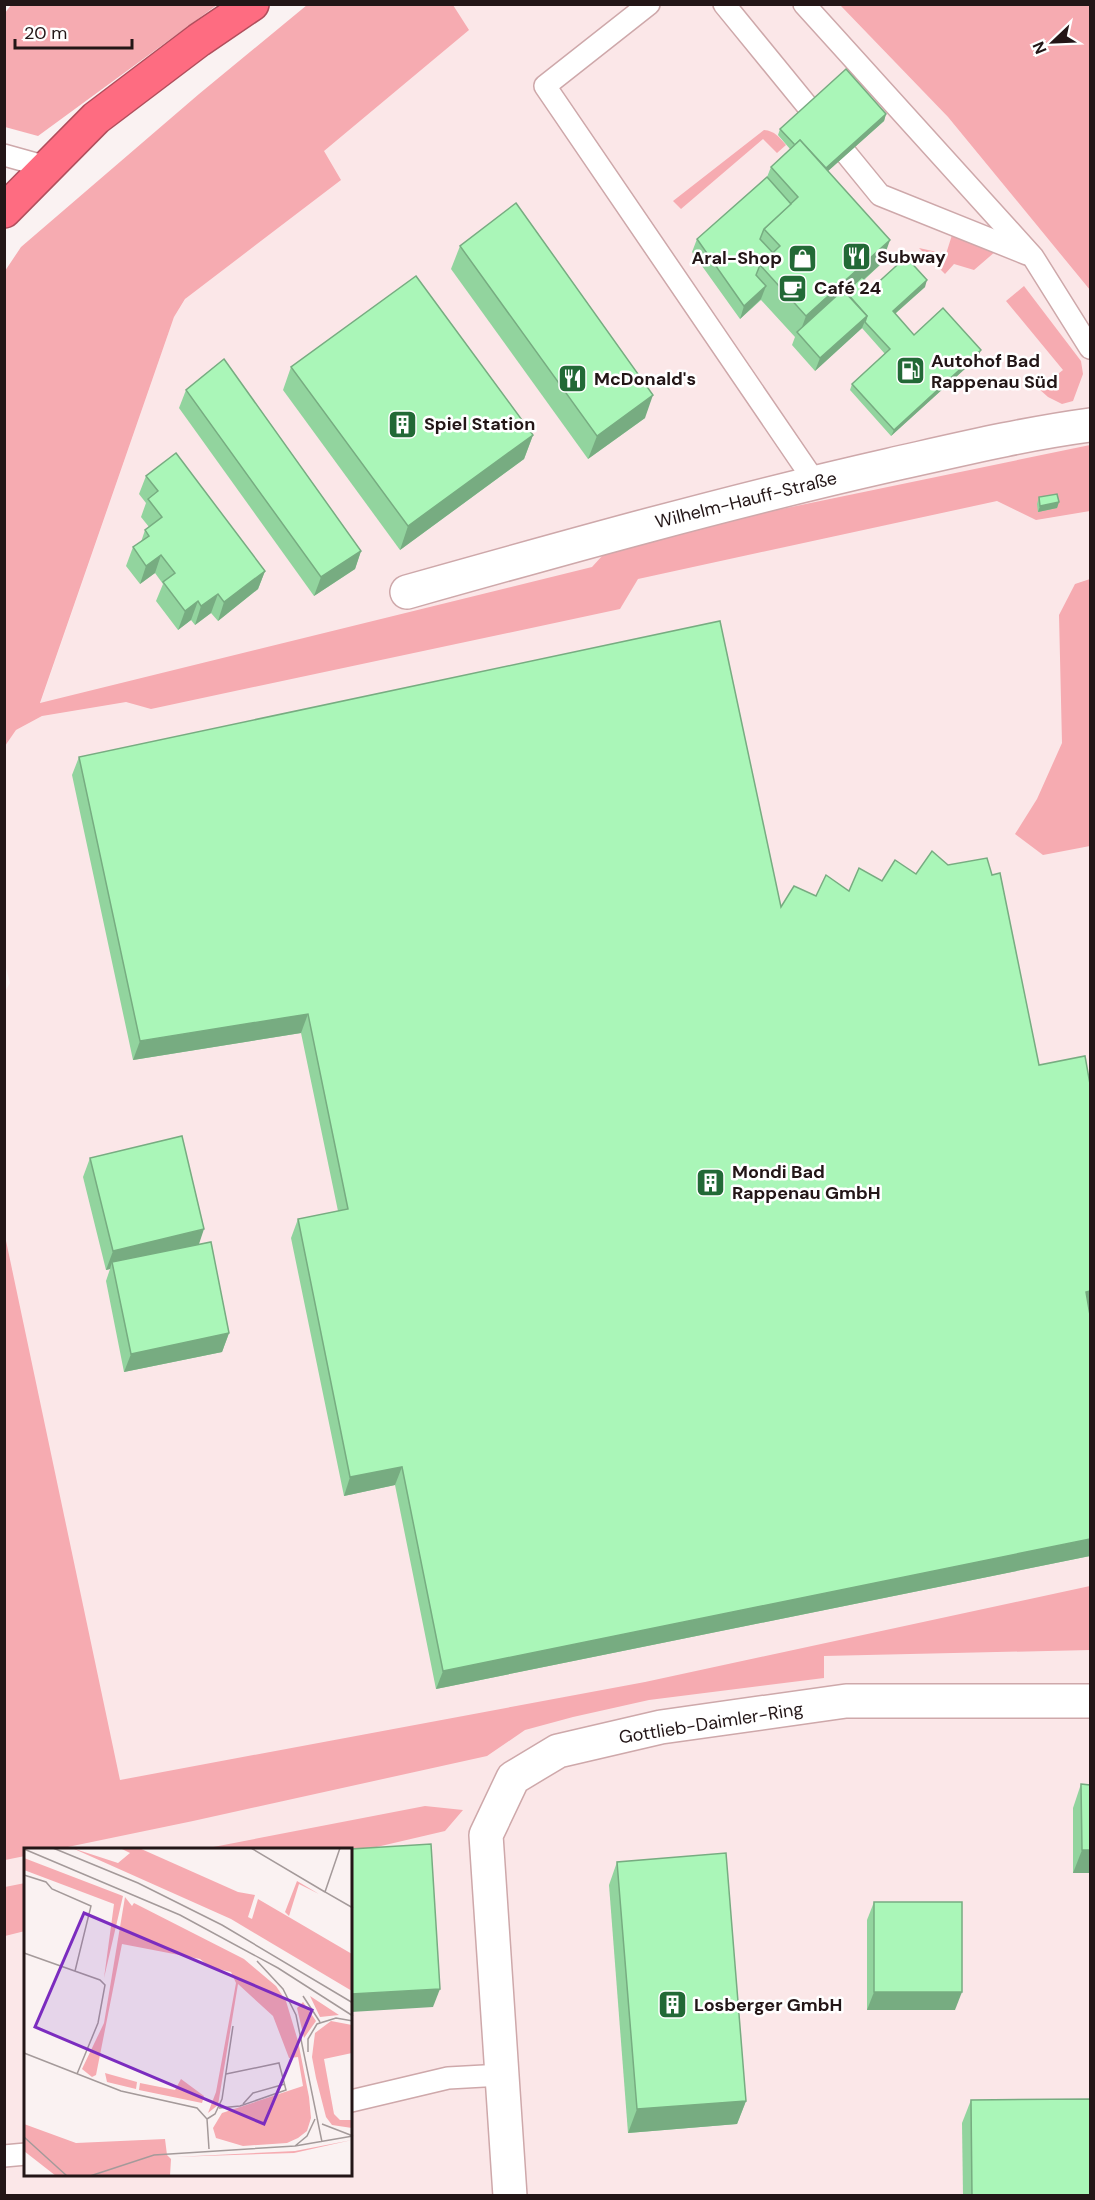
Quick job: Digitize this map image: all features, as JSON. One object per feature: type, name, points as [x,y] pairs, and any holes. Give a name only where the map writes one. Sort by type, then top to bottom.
[{"type":"highway","points":[[4,211],[96,118],[199,40],[252,4]]},
{"type":"street","name":"Wilhelm-Hauff-Straße","points":[[406,592],[619,532],[815,482],[1042,431],[1090,425]]},
{"type":"street","name":"Gottlieb-Daimler-Ring","points":[[510,2196],[486,1835],[513,1778],[558,1751],[661,1727],[846,1701],[1090,1701]]},
{"type":"lane","points":[[649,4],[544,86],[815,482]]},
{"type":"lane","points":[[724,4],[880,195],[1033,257]]},
{"type":"lane","points":[[804,4],[1033,257],[1090,348]]},
{"type":"lane","points":[[4,155],[47,167]]},
{"type":"lane","points":[[352,2101],[448,2078],[502,2075]]},
{"type":"lane","points":[[4,2156],[24,2154]]},
{"type":"shaded area","points":[[11,5],[217,5],[38,136],[5,127],[5,13]]},
{"type":"shaded area","points":[[307,5],[453,5],[469,30],[324,151],[341,180],[185,299],[174,317],[40,703],[592,567],[613,544],[1090,445],[1090,511],[1036,520],[997,501],[638,579],[620,609],[151,709],[126,702],[42,716],[16,730],[5,746],[5,271],[21,247],[199,94]]},
{"type":"shaded area","points":[[453,5],[840,5],[948,117],[1090,290],[1090,2195],[5,2195],[4,993],[10,983],[4,960],[5,746],[16,730],[42,716],[40,704],[174,317],[282,147],[454,8]]},
{"type":"shaded area","points":[[840,5],[1090,5],[1090,290],[948,117]]},
{"type":"shaded area","points":[[764,130],[774,133],[786,145],[777,153],[763,139],[681,209],[673,201]]},
{"type":"shaded area","points":[[952,235],[996,251],[974,270],[954,264],[945,274],[919,248],[946,254]]},
{"type":"shaded area","points":[[1024,286],[1081,361],[1083,374],[1073,401],[1062,404],[1039,389],[1063,370],[1006,301]]},
{"type":"shaded area","points":[[1090,579],[1090,846],[1043,855],[1015,834],[1037,799],[1062,743],[1059,615],[1075,584]]},
{"type":"shaded area","points":[[5,1236],[120,1780],[645,1682],[1090,1586],[1090,1650],[824,1656],[824,1678],[649,1700],[525,1730],[487,1756],[63,1848],[24,1848],[24,1856],[5,1860]]},
{"type":"shaded area","points":[[425,1806],[463,1810],[445,1831],[352,1853],[352,1848],[208,1848]]},
{"type":"shaded area","points":[[24,1883],[24,1931],[5,1936],[5,1887]]},
{"type":"building","points":[[846,69],[886,114],[826,168],[800,140],[795,145],[780,129]]},
{"type":"building","points":[[800,140],[890,240],[806,316],[760,265],[780,246],[764,229],[798,197],[771,167]]},
{"type":"building","points":[[767,177],[791,204],[764,229],[760,239],[773,253],[760,265],[756,275],[766,286],[744,306],[697,239]]},
{"type":"building","name":"McDonald's","points":[[516,203],[653,395],[597,436],[460,246]]},
{"type":"building","points":[[906,257],[927,280],[893,311],[914,335],[943,308],[981,350],[894,430],[852,384],[890,349],[865,322],[867,316],[846,292],[862,277],[872,288]]},
{"type":"building","name":"Spiel Station","points":[[416,276],[533,435],[408,526],[291,367]]},
{"type":"building","points":[[843,290],[867,316],[820,358],[797,332]]},
{"type":"building","points":[[224,359],[361,551],[321,577],[186,390]]},
{"type":"building","points":[[176,453],[265,571],[224,602],[218,594],[201,606],[198,601],[185,611],[163,582],[175,573],[161,555],[146,566],[133,547],[149,536],[145,530],[162,517],[148,499],[158,491],[146,476]]},
{"type":"building","points":[[1057,494],[1059,502],[1040,506],[1039,497]]},
{"type":"building","name":"Mondi Bad Rappenau GmbH","points":[[720,621],[781,907],[794,886],[816,896],[826,875],[849,891],[859,868],[882,881],[895,860],[916,874],[932,851],[948,865],[987,858],[992,875],[1000,873],[1039,1065],[1085,1056],[1090,1084],[1090,1291],[1086,1292],[1090,1315],[1090,1539],[443,1671],[402,1467],[350,1477],[298,1219],[348,1209],[308,1014],[140,1041],[79,757]]},
{"type":"building","points":[[182,1136],[204,1229],[113,1251],[90,1158]]},
{"type":"building","points":[[211,1242],[229,1333],[131,1354],[112,1262]]},
{"type":"building","points":[[1081,1784],[1090,1785],[1090,1850],[1082,1850]]},
{"type":"building","points":[[431,1844],[440,1989],[352,1994],[352,1849]]},
{"type":"building","name":"Losberger GmbH","points":[[726,1853],[746,2101],[637,2109],[617,1862]]},
{"type":"building","points":[[874,1902],[962,1902],[962,1992],[874,1992]]},
{"type":"building","points":[[1090,2099],[1090,2196],[972,2196],[971,2100]]},
{"type":"place","name":"Subway","points":[[856,257]]},
{"type":"place","name":"Aral-Shop","points":[[803,258]]},
{"type":"place","name":"Café 24","points":[[793,288]]},
{"type":"place","name":"Autohof Bad Rappenau Süd","points":[[910,371]]},
{"type":"place","name":"McDonald's","points":[[573,379]]},
{"type":"place","name":"Spiel Station","points":[[403,424]]},
{"type":"place","name":"Mondi Bad Rappenau GmbH","points":[[711,1182]]},
{"type":"place","name":"Losberger GmbH","points":[[673,2005]]}]
